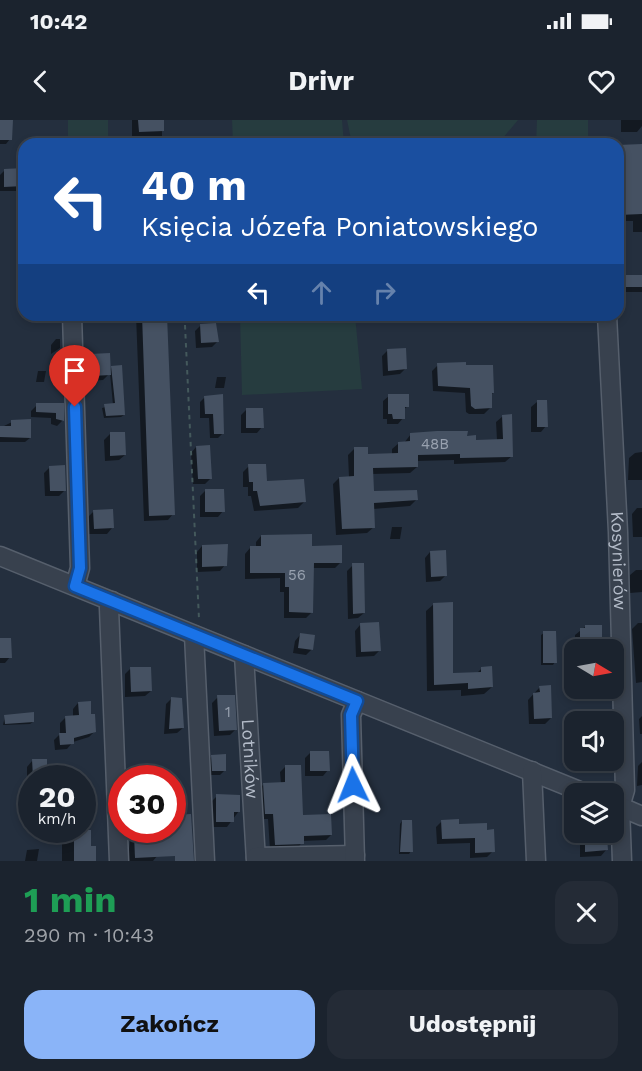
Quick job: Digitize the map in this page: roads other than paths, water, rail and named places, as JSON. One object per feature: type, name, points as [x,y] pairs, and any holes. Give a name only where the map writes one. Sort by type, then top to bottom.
[{"type":"street","points":[[72,321],[80,568],[75,586]]},
{"type":"street","name":"Kosynierów","points":[[607,321],[618,532],[624,792]]},
{"type":"street","points":[[0,556],[564,785]]},
{"type":"street","points":[[112,601],[109,608],[119,861]]},
{"type":"street","points":[[197,636],[205,861]]},
{"type":"street","name":"Lotników","points":[[244,655],[256,859]]},
{"type":"street","points":[[256,859],[355,858],[351,715],[357,701]]},
{"type":"street","points":[[532,771],[536,861]]},
{"type":"street","points":[[624,809],[642,816]]},
{"type":"street","name":"Kosynierów","points":[[620,843],[622,861]]}]
